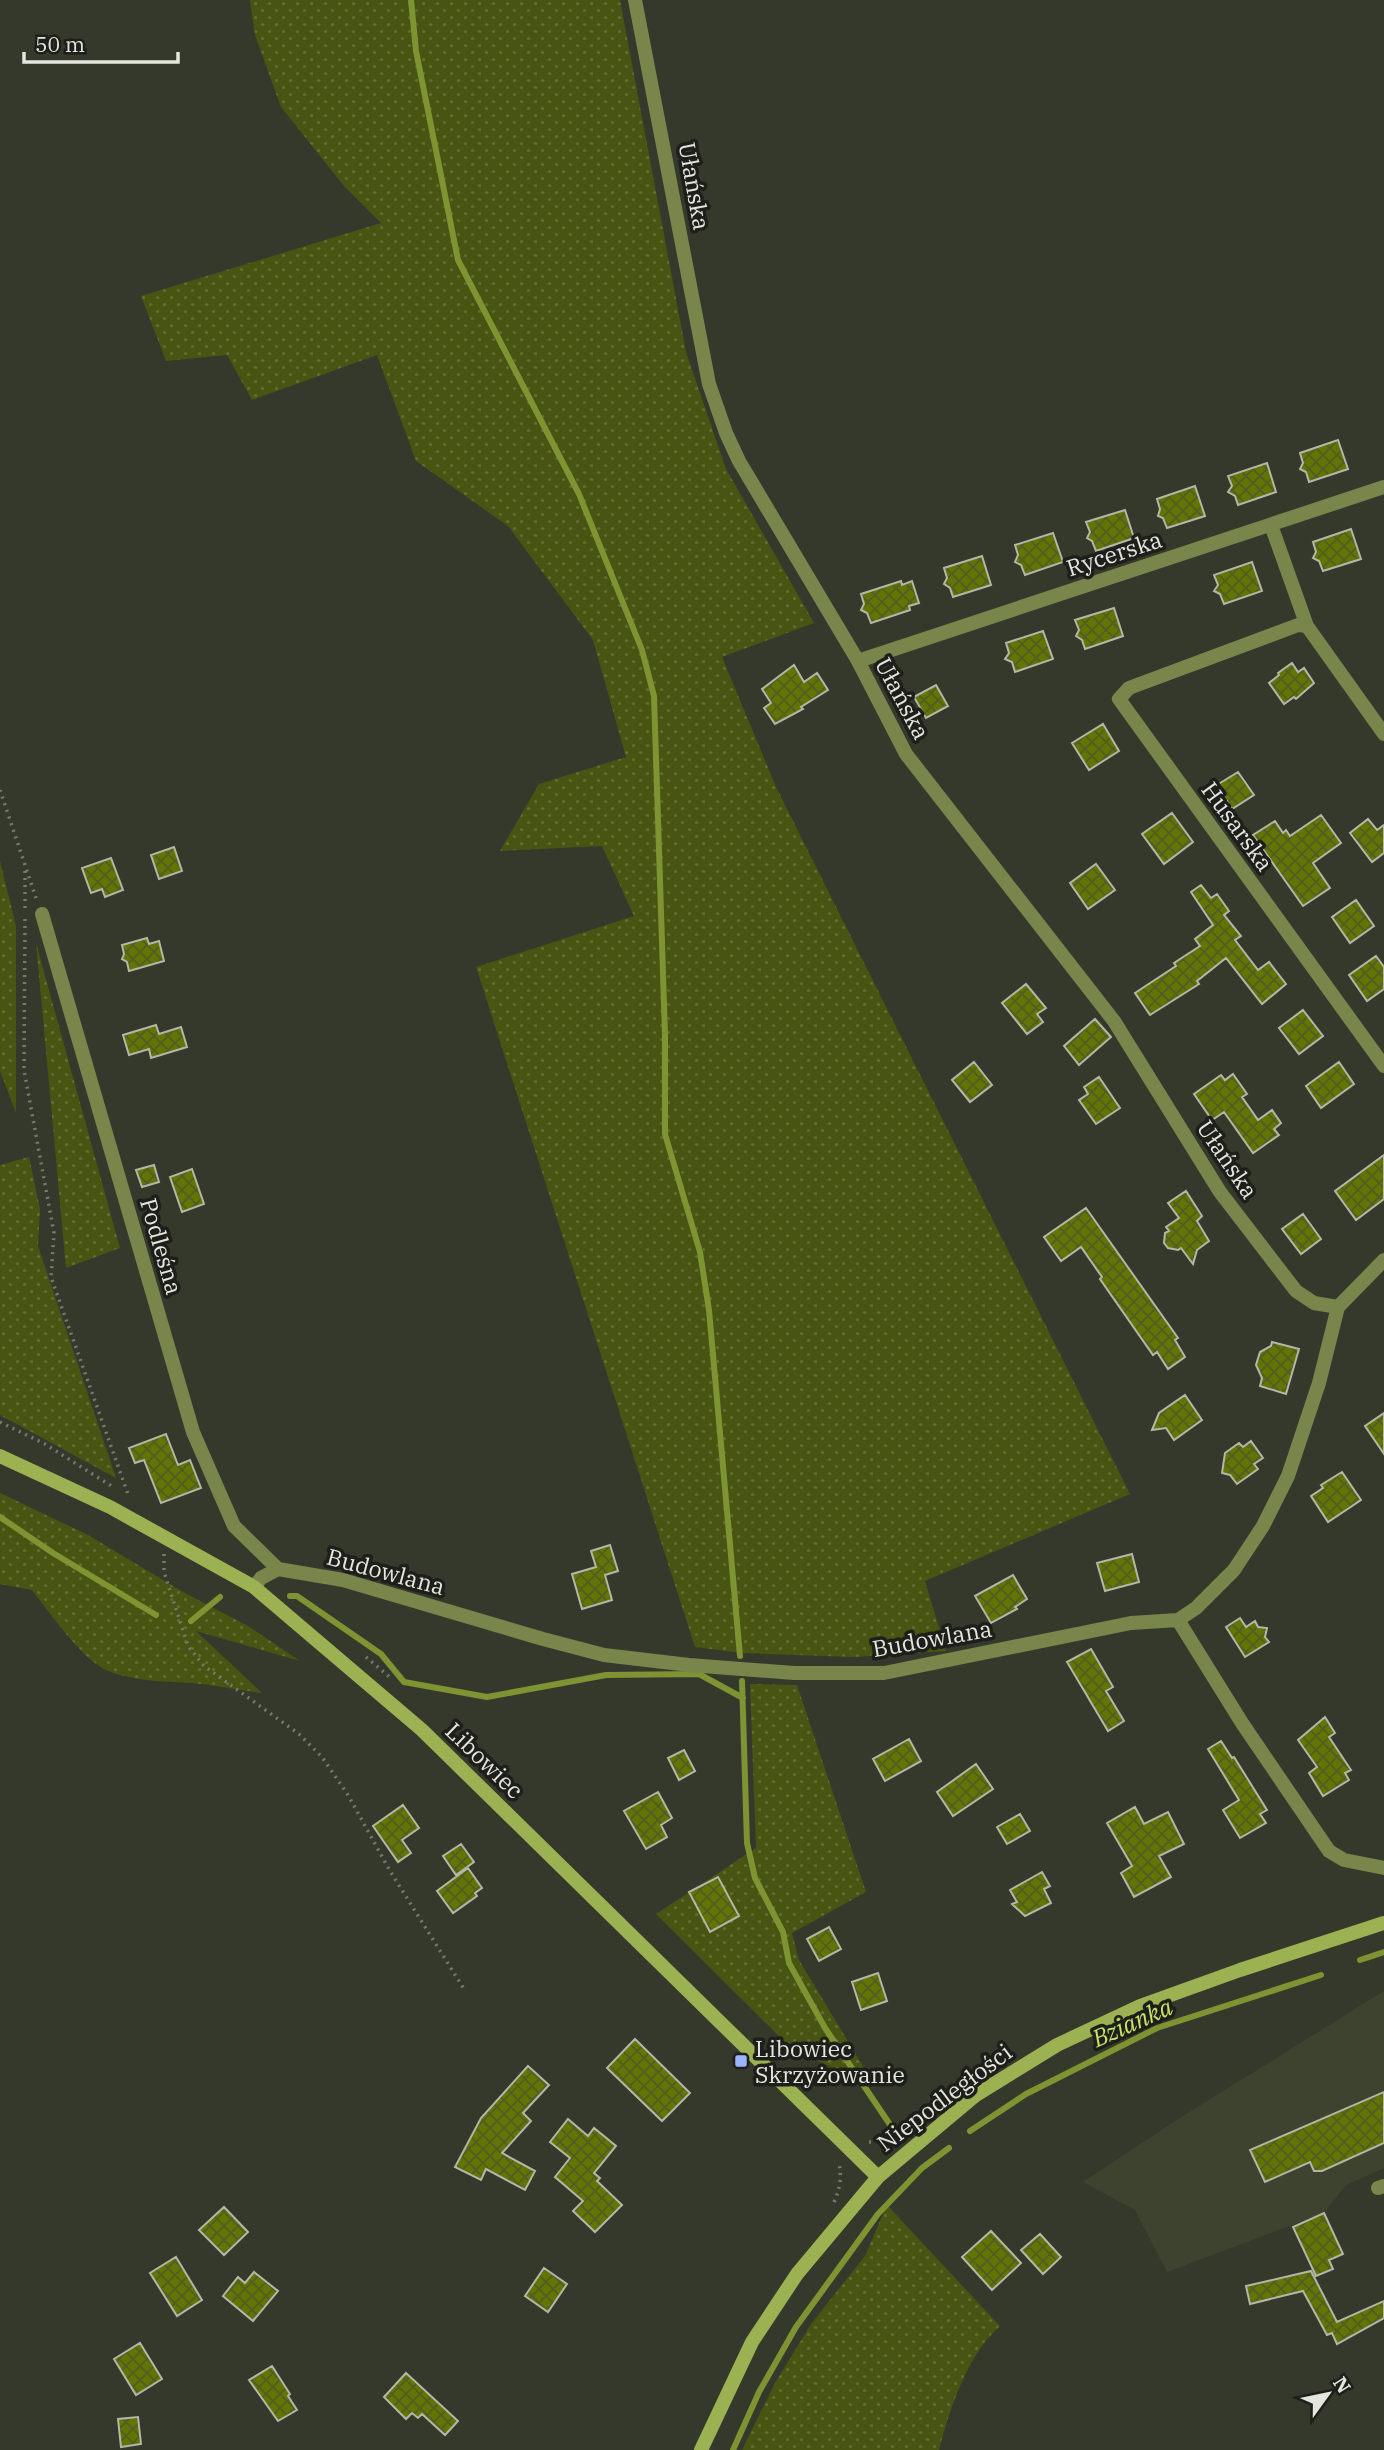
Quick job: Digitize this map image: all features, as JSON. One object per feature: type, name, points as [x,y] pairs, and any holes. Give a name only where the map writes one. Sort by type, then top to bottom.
[{"type":"street","name":"Ułańska","points":[[635,0],[709,384],[739,461],[858,661],[906,754],[1114,1021],[1220,1192],[1296,1290],[1314,1303],[1338,1307]]},
{"type":"street","name":"Rycerska","points":[[858,661],[1384,487]]},
{"type":"street","points":[[1271,525],[1307,626],[1384,734]]},
{"type":"street","name":"Husarska","points":[[1307,626],[1298,625],[1129,688],[1119,699],[1384,1066]]},
{"type":"street","name":"Podleśna","points":[[42,914],[192,1432],[234,1526],[278,1569]]},
{"type":"street","points":[[1384,1259],[1338,1307],[1319,1383],[1289,1476],[1263,1526],[1234,1570],[1196,1608],[1178,1620],[1242,1723],[1329,1851],[1344,1860],[1384,1868]]},
{"type":"street","name":"Libowiec","points":[[0,1456],[110,1507],[254,1587],[422,1730],[878,2177]]},
{"type":"street","points":[[254,1587],[261,1578],[278,1569]]},
{"type":"street","name":"Budowlana","points":[[278,1569],[342,1580],[604,1655],[794,1673],[884,1673],[1131,1623],[1178,1620]]},
{"type":"street","name":"Niepodległości","points":[[701,2450],[752,2342],[796,2274],[878,2177],[976,2095],[1057,2045],[1140,2006],[1384,1923]]},
{"type":"path","points":[[0,790],[42,914]]},
{"type":"path","points":[[25,866],[24,1070],[54,1233],[51,1277],[123,1477],[136,1523]]},
{"type":"path","points":[[164,1538],[164,1572],[188,1646],[204,1666],[299,1734],[322,1757],[348,1795],[464,1989]]},
{"type":"shaded area","points":[[1384,1991],[1384,2168],[1346,2185],[1324,2213],[1167,2272],[1135,2210],[1083,2182],[1183,2116]]},
{"type":"green space","points":[[250,0],[620,0],[686,352],[726,469],[814,623],[722,657],[776,787],[1130,1494],[925,1581],[946,1651],[854,1657],[742,1653],[695,1647],[476,967],[634,916],[602,846],[500,851],[539,784],[626,757],[593,640],[508,526],[416,461],[377,355],[252,400],[227,355],[166,361],[141,296],[381,223],[344,186],[281,107],[255,35]]},
{"type":"green space","points":[[0,861],[16,926],[16,1113],[0,1071]]},
{"type":"green space","points":[[36,943],[120,1248],[66,1268]]},
{"type":"green space","points":[[29,1157],[40,1209],[38,1246],[116,1478],[0,1415],[0,1165]]},
{"type":"green space","points":[[0,1493],[88,1535],[183,1592],[248,1626],[300,1661],[196,1631],[262,1693],[138,1679],[106,1670],[77,1646],[32,1590],[0,1584]]},
{"type":"green space","points":[[750,1684],[797,1685],[866,1892],[792,1933],[799,1960],[876,2088],[792,2049],[656,1914],[756,1848]]},
{"type":"green space","points":[[887,2205],[1000,2326],[978,2352],[961,2383],[939,2450],[742,2450],[775,2383],[811,2324],[865,2256]]},
{"type":"building","points":[[1338,440],[1348,469],[1309,482],[1306,472],[1300,469],[1303,463],[1300,453]]},
{"type":"building","points":[[1267,463],[1276,492],[1238,505],[1235,496],[1228,492],[1232,486],[1228,476]]},
{"type":"building","points":[[1195,486],[1205,516],[1167,528],[1163,518],[1158,516],[1160,509],[1157,499]]},
{"type":"building","points":[[1125,510],[1134,538],[1096,551],[1092,541],[1087,538],[1090,532],[1086,522]]},
{"type":"building","points":[[1351,529],[1361,559],[1323,571],[1319,561],[1313,558],[1316,552],[1313,542]]},
{"type":"building","points":[[1053,533],[1063,562],[1025,575],[1021,565],[1015,562],[1018,555],[1015,545]]},
{"type":"building","points":[[982,556],[991,585],[953,597],[950,588],[944,584],[947,578],[944,568]]},
{"type":"building","points":[[1252,562],[1262,591],[1224,604],[1220,594],[1214,591],[1218,585],[1214,575]]},
{"type":"building","points":[[901,581],[902,585],[912,581],[919,603],[909,606],[910,610],[871,623],[867,613],[861,610],[864,604],[861,594]]},
{"type":"building","points":[[1114,608],[1123,636],[1085,649],[1082,640],[1076,636],[1079,630],[1075,620]]},
{"type":"building","points":[[1043,631],[1053,659],[1015,672],[1012,662],[1005,659],[1009,653],[1006,643]]},
{"type":"building","points":[[1292,663],[1298,672],[1304,668],[1314,683],[1296,699],[1294,697],[1284,704],[1269,683]]},
{"type":"building","points":[[794,665],[804,682],[817,673],[828,690],[801,707],[803,709],[775,724],[764,708],[771,703],[762,689]]},
{"type":"building","points":[[936,685],[948,706],[926,718],[914,697]]},
{"type":"building","points":[[1103,724],[1119,751],[1089,770],[1072,743]]},
{"type":"building","points":[[1238,772],[1254,795],[1232,809],[1217,785]]},
{"type":"building","points":[[1172,813],[1193,842],[1164,864],[1142,834]]},
{"type":"building","points":[[1321,815],[1341,843],[1313,863],[1330,888],[1303,906],[1253,835],[1275,821],[1283,833],[1286,830],[1290,836]]},
{"type":"building","points":[[1368,819],[1377,830],[1384,825],[1384,853],[1372,862],[1350,833]]},
{"type":"building","points":[[174,847],[182,871],[159,879],[151,855]]},
{"type":"building","points":[[111,858],[123,890],[105,897],[102,889],[91,893],[82,868]]},
{"type":"building","points":[[1096,864],[1115,890],[1088,909],[1070,883]]},
{"type":"building","points":[[1201,885],[1211,898],[1217,894],[1229,911],[1224,915],[1241,936],[1235,940],[1258,970],[1269,962],[1286,984],[1262,1004],[1226,958],[1197,981],[1199,984],[1150,1015],[1135,993],[1176,966],[1174,963],[1200,946],[1195,939],[1213,925],[1191,892]]},
{"type":"building","points":[[1356,900],[1374,926],[1350,943],[1332,917]]},
{"type":"building","points":[[147,938],[149,944],[159,941],[164,961],[129,971],[127,962],[122,959],[122,945]]},
{"type":"building","points":[[1376,956],[1384,967],[1384,989],[1367,1001],[1349,975]]},
{"type":"building","points":[[1026,984],[1046,1008],[1037,1014],[1043,1022],[1027,1034],[1002,1003]]},
{"type":"building","points":[[1303,1010],[1323,1036],[1299,1054],[1279,1028]]},
{"type":"building","points":[[1095,1019],[1111,1037],[1079,1065],[1064,1046]]},
{"type":"building","points":[[156,1025],[159,1034],[181,1027],[187,1047],[151,1058],[149,1049],[129,1055],[123,1035]]},
{"type":"building","points":[[974,1062],[992,1085],[970,1102],[952,1080]]},
{"type":"building","points":[[1339,1062],[1354,1084],[1321,1108],[1306,1086]]},
{"type":"building","points":[[1233,1074],[1247,1094],[1242,1097],[1258,1120],[1272,1110],[1281,1123],[1274,1129],[1279,1135],[1253,1153],[1224,1112],[1212,1120],[1194,1094],[1221,1075],[1225,1080]]},
{"type":"building","points":[[1099,1077],[1120,1108],[1096,1124],[1079,1100],[1088,1094],[1084,1087]]},
{"type":"building","points":[[1384,1155],[1384,1199],[1356,1220],[1335,1191]]},
{"type":"building","points":[[154,1165],[159,1182],[142,1187],[136,1170]]},
{"type":"building","points":[[192,1169],[204,1204],[182,1212],[170,1177]]},
{"type":"building","points":[[1186,1191],[1202,1216],[1197,1221],[1209,1241],[1197,1250],[1193,1264],[1181,1248],[1168,1248],[1164,1243],[1165,1233],[1169,1231],[1166,1227],[1179,1218],[1168,1203]]},
{"type":"building","points":[[1086,1208],[1178,1338],[1175,1340],[1185,1357],[1168,1369],[1157,1352],[1153,1355],[1081,1247],[1061,1261],[1044,1237]]},
{"type":"building","points":[[1303,1214],[1321,1239],[1301,1254],[1282,1229]]},
{"type":"building","points":[[1272,1342],[1299,1349],[1286,1394],[1260,1386],[1262,1378],[1256,1365],[1260,1352],[1271,1346]]},
{"type":"building","points":[[1185,1395],[1202,1420],[1174,1440],[1166,1428],[1152,1430],[1159,1413]]},
{"type":"building","points":[[1384,1413],[1384,1454],[1365,1426]]},
{"type":"building","points":[[166,1434],[178,1465],[190,1460],[201,1488],[161,1503],[144,1460],[135,1463],[129,1448]]},
{"type":"building","points":[[1251,1441],[1263,1458],[1254,1464],[1258,1469],[1237,1484],[1230,1475],[1222,1473],[1225,1453],[1239,1443],[1243,1447]]},
{"type":"building","points":[[1342,1472],[1361,1500],[1328,1522],[1311,1496],[1323,1488],[1321,1485]]},
{"type":"building","points":[[610,1545],[618,1571],[605,1575],[612,1600],[582,1609],[572,1574],[596,1567],[591,1551]]},
{"type":"building","points":[[1132,1554],[1139,1582],[1105,1591],[1097,1563]]},
{"type":"building","points":[[1013,1575],[1027,1599],[1015,1607],[1017,1609],[991,1623],[975,1596]]},
{"type":"building","points":[[1240,1618],[1246,1627],[1255,1621],[1258,1627],[1267,1628],[1265,1637],[1269,1642],[1245,1657],[1226,1627]]},
{"type":"building","points":[[1091,1649],[1113,1687],[1106,1691],[1124,1721],[1108,1731],[1067,1662]]},
{"type":"building","points":[[1325,1717],[1335,1733],[1329,1737],[1351,1770],[1345,1773],[1349,1780],[1323,1796],[1309,1773],[1317,1767],[1298,1740]]},
{"type":"building","points":[[909,1739],[921,1761],[885,1781],[873,1759]]},
{"type":"building","points":[[1221,1741],[1267,1810],[1260,1814],[1266,1823],[1240,1838],[1223,1810],[1239,1800],[1208,1749]]},
{"type":"building","points":[[684,1750],[695,1771],[679,1780],[668,1758]]},
{"type":"building","points":[[976,1764],[993,1789],[953,1816],[937,1792]]},
{"type":"building","points":[[658,1792],[672,1818],[661,1825],[667,1837],[646,1849],[624,1811]]},
{"type":"building","points":[[403,1805],[419,1828],[402,1840],[411,1853],[398,1862],[373,1826]]},
{"type":"building","points":[[1135,1807],[1144,1824],[1168,1812],[1184,1844],[1159,1856],[1171,1877],[1134,1897],[1121,1873],[1132,1866],[1107,1823]]},
{"type":"building","points":[[1020,1814],[1030,1831],[1007,1844],[997,1827]]},
{"type":"building","points":[[461,1844],[474,1862],[456,1875],[443,1856]]},
{"type":"building","points":[[468,1868],[482,1888],[475,1893],[477,1896],[453,1913],[437,1891]]},
{"type":"building","points":[[1042,1872],[1050,1886],[1044,1889],[1051,1903],[1025,1916],[1012,1904],[1017,1902],[1010,1890]]},
{"type":"building","points":[[718,1877],[739,1916],[710,1932],[689,1892]]},
{"type":"building","points":[[829,1927],[841,1949],[819,1961],[807,1939]]},
{"type":"building","points":[[878,1973],[887,2001],[861,2010],[852,1982]]},
{"type":"building","points":[[635,2039],[690,2093],[662,2121],[607,2068]]},
{"type":"building","points":[[528,2066],[549,2085],[523,2113],[531,2121],[502,2153],[535,2171],[525,2190],[486,2169],[481,2180],[455,2167],[481,2118]]},
{"type":"building","points":[[1384,2092],[1384,2143],[1322,2171],[1314,2171],[1310,2162],[1265,2182],[1250,2150]]},
{"type":"building","points":[[568,2119],[588,2136],[594,2128],[616,2146],[594,2173],[600,2178],[597,2181],[622,2205],[595,2232],[573,2211],[583,2201],[555,2177],[570,2158],[550,2142]]},
{"type":"building","points":[[224,2207],[248,2232],[224,2255],[199,2230]]},
{"type":"building","points":[[1324,2213],[1343,2254],[1329,2260],[1333,2269],[1316,2276],[1293,2227]]},
{"type":"building","points":[[991,2231],[1021,2263],[992,2290],[962,2257]]},
{"type":"building","points":[[1040,2234],[1061,2257],[1043,2274],[1021,2250]]},
{"type":"building","points":[[176,2257],[202,2300],[177,2316],[150,2273]]},
{"type":"building","points":[[544,2268],[567,2284],[548,2312],[525,2296]]},
{"type":"building","points":[[1311,2271],[1337,2322],[1384,2301],[1384,2318],[1337,2344],[1332,2333],[1327,2335],[1303,2291],[1250,2304],[1246,2286]]},
{"type":"building","points":[[254,2272],[278,2291],[253,2321],[223,2296],[238,2277],[245,2283]]},
{"type":"building","points":[[140,2343],[162,2379],[136,2395],[114,2359]]},
{"type":"building","points":[[272,2366],[297,2410],[278,2421],[249,2380]]},
{"type":"building","points":[[406,2373],[458,2421],[445,2435],[422,2414],[418,2418],[412,2413],[406,2419],[384,2397]]},
{"type":"building","points":[[138,2417],[141,2444],[121,2447],[118,2419]]},
{"type":"waterway","points":[[411,0],[416,51],[458,260],[579,494],[642,650],[654,696],[665,1035],[665,1134],[700,1252],[709,1310],[740,1656]]},
{"type":"waterway","points":[[0,1517],[53,1553],[156,1615]]},
{"type":"waterway","points":[[290,1596],[297,1596],[381,1654],[404,1682],[487,1697],[606,1675],[699,1674],[743,1698]]},
{"type":"waterway","points":[[191,1621],[220,1597]]},
{"type":"waterway","points":[[742,1681],[747,1843],[755,1878],[783,1932],[789,1963],[825,2028],[897,2135]]},
{"type":"waterway","name":"Bzianka","points":[[1360,1960],[1384,1952]]},
{"type":"waterway","name":"Bzianka","points":[[970,2131],[1026,2094],[1157,2028],[1321,1975]]},
{"type":"waterway","name":"Bzianka","points":[[733,2450],[759,2392],[796,2327],[878,2214],[922,2168],[949,2148]]},
{"type":"place","name":"Libowiec Skrzyżowanie","points":[[741,2061]]}]
